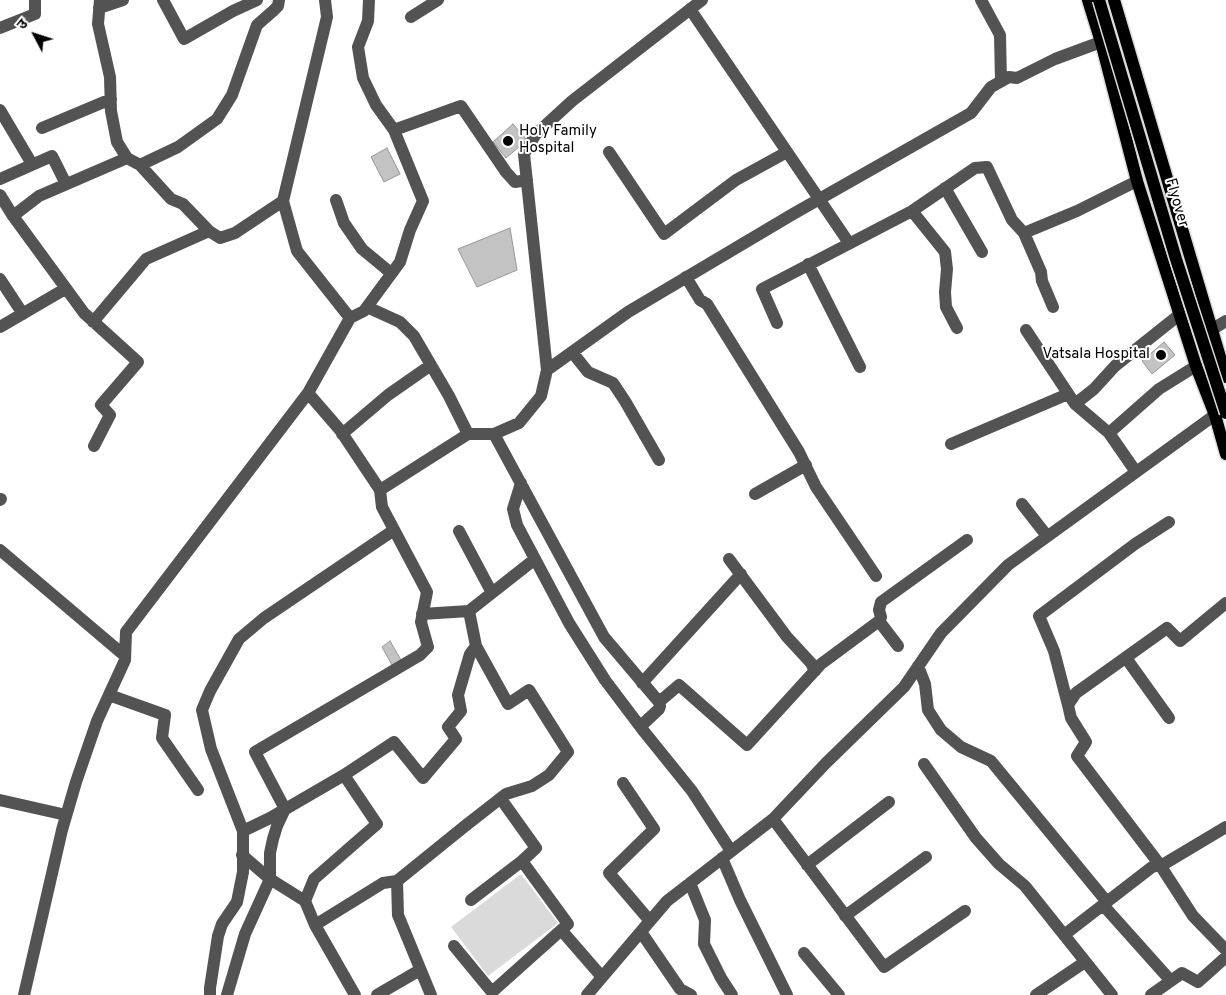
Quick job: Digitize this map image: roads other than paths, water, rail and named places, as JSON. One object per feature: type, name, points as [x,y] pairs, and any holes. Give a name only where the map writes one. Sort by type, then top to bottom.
[{"type":"main road","points":[[1088,0],[1101,42],[1137,181],[1179,315],[1196,366],[1222,412],[1226,454]]},
{"type":"main road","name":"Flyover","points":[[1099,0],[1222,412]]},
{"type":"main road","points":[[1114,0],[1226,378]]},
{"type":"street","points":[[0,28],[35,14],[35,0]]},
{"type":"street","points":[[124,0],[100,4],[98,24],[110,77],[111,111],[117,142],[127,158],[140,165],[171,199],[183,204],[209,231],[220,238],[235,233],[283,201]]},
{"type":"street","points":[[163,0],[184,39],[233,11],[257,0]]},
{"type":"street","points":[[140,165],[178,147],[217,119],[232,95],[256,25],[278,6],[279,0]]},
{"type":"street","points":[[325,0],[327,17],[283,201],[298,252],[350,318]]},
{"type":"street","points":[[24,995],[66,815],[94,730],[125,656],[126,632],[308,393],[350,318],[368,307],[400,262],[410,230],[423,201],[394,130],[376,105],[363,78],[358,47],[368,21],[368,0]]},
{"type":"street","points":[[411,17],[438,0]]},
{"type":"street","points":[[981,0],[1000,35],[1001,81]]},
{"type":"street","points":[[380,490],[468,434],[494,434],[519,423],[541,396],[547,370],[524,154],[536,134],[572,102],[697,3],[787,152],[849,243]]},
{"type":"street","points":[[547,370],[628,312],[819,199],[971,113],[992,87],[1001,81],[1009,77],[1016,78],[1055,59],[1101,42]]},
{"type":"street","points":[[42,128],[111,99]]},
{"type":"street","points":[[394,130],[461,106],[506,172],[515,182],[527,180]]},
{"type":"street","points":[[0,110],[32,164]]},
{"type":"street","points":[[610,152],[664,234],[736,180],[787,152]]},
{"type":"street","points":[[0,179],[52,156],[66,184]]},
{"type":"street","points":[[13,216],[39,196],[127,158]]},
{"type":"street","points":[[777,324],[762,289],[912,211],[975,168],[987,167],[1012,220],[1024,233],[1041,272],[1042,282],[1053,307]]},
{"type":"street","points":[[1024,233],[1077,211],[1137,181]]},
{"type":"street","points":[[946,188],[982,252]]},
{"type":"street","points":[[0,195],[13,216],[84,313],[138,362],[101,405],[110,415],[94,446]]},
{"type":"street","points":[[336,200],[344,223],[362,249],[391,273]]},
{"type":"street","points":[[912,211],[944,252],[947,269],[946,307],[957,328]]},
{"type":"street","points":[[93,322],[146,259],[209,231]]},
{"type":"street","points":[[808,264],[860,367]]},
{"type":"street","points":[[686,277],[700,300],[707,304],[799,452],[816,487],[876,576]]},
{"type":"street","points":[[0,279],[23,314]]},
{"type":"street","points":[[0,328],[65,288]]},
{"type":"street","points":[[368,307],[400,322],[414,336],[468,434]]},
{"type":"street","points":[[951,444],[1094,389],[1116,366],[1179,315]]},
{"type":"street","points":[[1211,330],[1226,320]]},
{"type":"street","points":[[1026,330],[1071,399],[1109,433],[1136,472]]},
{"type":"street","points":[[572,352],[588,372],[612,383],[625,401],[659,460]]},
{"type":"street","points":[[342,434],[388,395],[431,365]]},
{"type":"street","points":[[1109,433],[1160,389],[1196,366]]},
{"type":"street","points":[[285,809],[255,752],[420,655],[428,646],[421,622],[427,592],[382,506],[380,490],[342,434],[308,393]]},
{"type":"street","points":[[587,995],[667,901],[773,819],[826,763],[904,687],[941,632],[1008,565],[1222,412]]},
{"type":"street","points":[[494,434],[604,637],[659,702],[659,709],[643,724],[642,729]]},
{"type":"street","points":[[755,494],[806,465]]},
{"type":"street","points":[[521,483],[513,509],[517,525],[535,566],[605,680],[692,790],[727,855],[740,900],[787,995]]},
{"type":"street","points":[[1022,504],[1047,536]]},
{"type":"street","points":[[1169,522],[1135,544],[1038,616],[1054,651],[1071,718],[1086,742],[1077,756],[1160,866],[1193,916],[1226,950]]},
{"type":"street","points":[[210,995],[218,936],[222,924],[237,902],[243,872],[243,831],[211,749],[202,710],[210,691],[239,639],[264,618],[394,530]]},
{"type":"street","points":[[460,531],[492,593]]},
{"type":"street","points":[[659,702],[680,685],[747,745],[821,664],[879,621],[881,617],[878,610],[881,602],[967,540]]},
{"type":"street","points":[[0,550],[125,656]]},
{"type":"street","points":[[422,614],[469,611],[492,593],[535,566],[561,557]]},
{"type":"street","points":[[729,559],[787,637],[811,663],[815,671]]},
{"type":"street","points":[[642,683],[741,574]]},
{"type":"street","points":[[1068,705],[1076,693],[1167,628],[1180,641],[1226,603]]},
{"type":"street","points":[[315,925],[383,883],[397,881],[506,794],[532,786],[549,775],[568,752],[530,690],[508,704],[476,646],[469,611]]},
{"type":"street","points":[[879,621],[898,646]]},
{"type":"street","points":[[243,831],[270,818],[344,775],[394,742],[423,778],[456,740],[448,727],[461,711],[458,695],[470,654],[476,646]]},
{"type":"street","points":[[1126,658],[1169,718]]},
{"type":"street","points":[[918,666],[925,684],[928,710],[941,730],[961,747],[991,761],[1105,904],[1171,981]]},
{"type":"street","points":[[109,696],[164,715],[162,738],[198,790]]},
{"type":"street","points":[[924,764],[976,838],[999,864],[1025,886],[1112,995]]},
{"type":"street","points":[[305,901],[314,879],[377,824],[344,775]]},
{"type":"street","points":[[623,783],[654,829],[609,872],[650,920]]},
{"type":"street","points":[[471,900],[536,848],[501,799]]},
{"type":"street","points":[[0,800],[66,815]]},
{"type":"street","points":[[807,865],[889,802]]},
{"type":"street","points":[[227,995],[245,934],[270,879],[270,853],[273,839],[285,809]]},
{"type":"street","points":[[773,819],[884,968],[965,911]]},
{"type":"street","points":[[1064,935],[1152,868],[1164,864],[1226,827]]},
{"type":"street","points":[[242,855],[270,879],[305,901],[315,925],[355,995]]},
{"type":"street","points":[[845,916],[926,857]]},
{"type":"street","points":[[454,946],[492,992],[568,924],[522,861]]},
{"type":"street","points":[[397,881],[398,915],[431,995]]},
{"type":"street","points":[[690,883],[705,920],[704,944],[732,995]]},
{"type":"street","points":[[562,931],[602,977]]},
{"type":"street","points":[[641,932],[680,989],[691,995]]},
{"type":"street","points":[[804,953],[840,995]]},
{"type":"street","points":[[1151,995],[1182,972],[1198,982],[1226,957]]},
{"type":"street","points":[[1036,995],[1085,962]]},
{"type":"street","points":[[377,995],[420,970]]},
{"type":"place","name":"Holy Family Hospital","points":[[508,141]]},
{"type":"place","name":"Vatsala Hospital","points":[[1161,355]]}]
